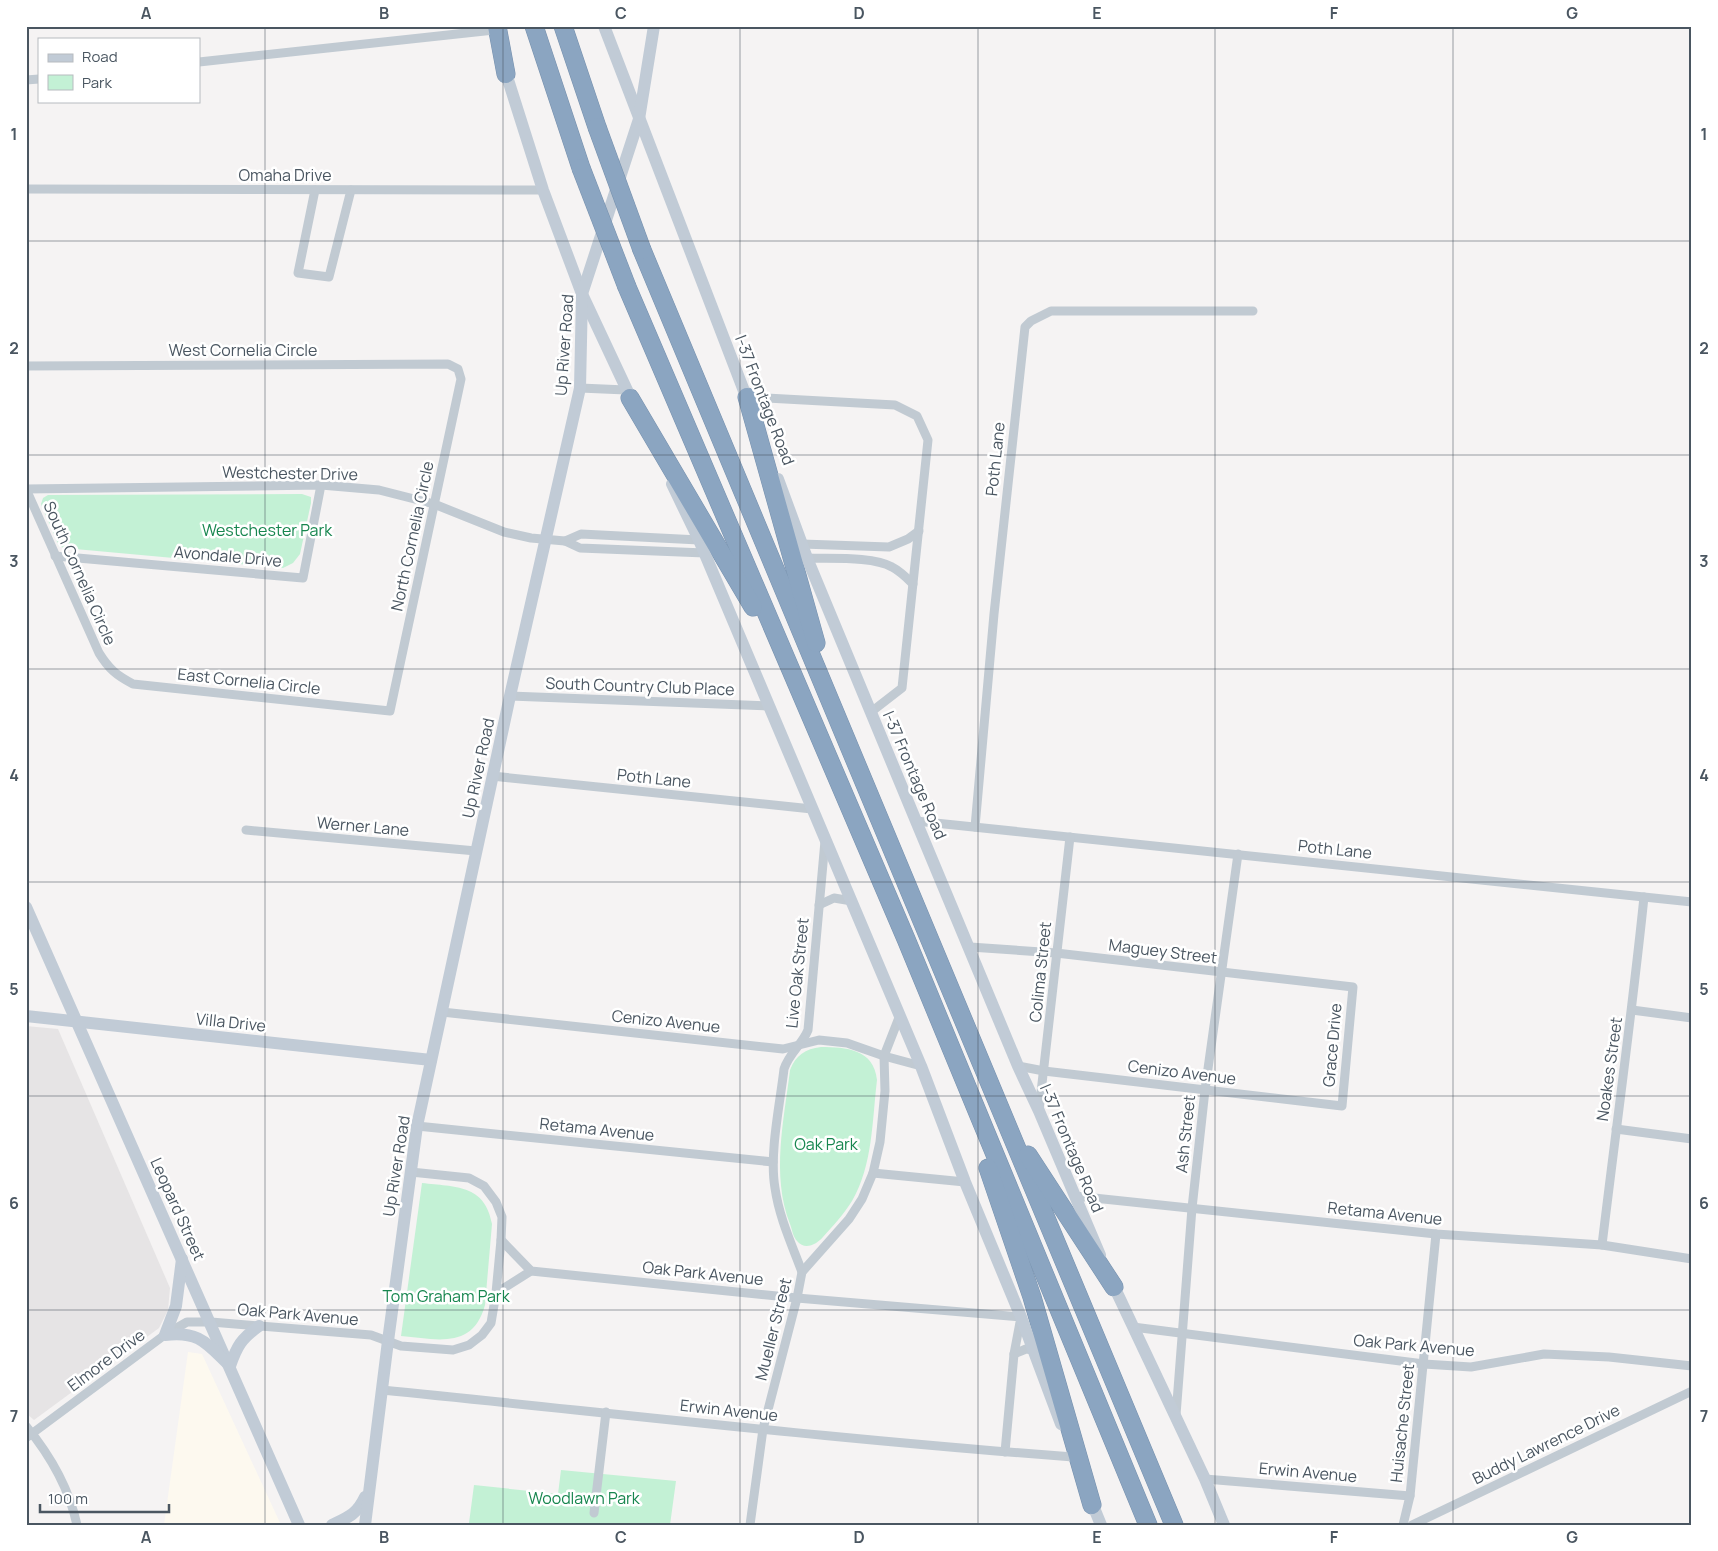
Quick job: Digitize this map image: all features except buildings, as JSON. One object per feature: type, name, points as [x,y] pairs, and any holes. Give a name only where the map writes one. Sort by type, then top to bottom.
[{"type":"highway","points":[[534,26],[581,168],[627,287],[940,1021],[1148,1525]]},
{"type":"highway","points":[[563,26],[642,250],[1174,1525]]},
{"type":"highway","points":[[495,28],[506,74]]},
{"type":"highway","points":[[628,394],[789,670]]},
{"type":"highway","points":[[747,397],[816,644],[824,688]]},
{"type":"highway","points":[[940,1021],[947,1058],[998,1195],[1032,1297],[1092,1505]]},
{"type":"highway","points":[[1002,1114],[1114,1287]]},
{"type":"main road","name":"I-37 Frontage Road","points":[[604,26],[697,265],[807,558],[1018,1066],[1039,1110],[1114,1287],[1205,1479],[1224,1525]]},
{"type":"main road","name":"Up River Road","points":[[365,1525],[368,1490],[417,1126],[492,776],[580,388],[582,294],[639,119],[654,26]]},
{"type":"main road","points":[[506,74],[543,190],[582,294],[699,540],[852,901],[921,1066],[965,1182],[1021,1317],[1073,1458],[1101,1525]]},
{"type":"main road","name":"Leopard Street","points":[[26,907],[300,1525]]},
{"type":"main road","name":"Villa Drive","points":[[26,1016],[432,1060]]},
{"type":"main road","points":[[182,1259],[176,1306],[164,1335],[178,1334],[196,1337],[230,1366],[239,1343],[259,1326]]},
{"type":"main road","points":[[332,1525],[347,1518],[360,1508],[368,1490]]},
{"type":"street","points":[[200,62],[495,28]]},
{"type":"street","name":"Omaha Drive","points":[[26,189],[543,190]]},
{"type":"street","points":[[315,190],[298,273],[329,277],[351,190]]},
{"type":"street","name":"Poth Lane","points":[[975,827],[994,614],[1025,327],[1031,321],[1051,311],[1253,311]]},
{"type":"street","name":"West Cornelia Circle","points":[[26,366],[448,364],[458,369]]},
{"type":"street","name":"North Cornelia Circle","points":[[390,711],[461,379],[458,369]]},
{"type":"street","points":[[580,388],[628,394]]},
{"type":"street","points":[[747,397],[895,405],[917,416],[928,440],[902,688],[871,712]]},
{"type":"street","name":"Westchester Drive","points":[[26,489],[321,485],[379,490],[434,504],[504,532],[531,538],[565,541]]},
{"type":"street","name":"Avondale Drive","points":[[55,556],[303,578],[321,485]]},
{"type":"street","name":"South Cornelia Circle","points":[[26,489],[99,653],[108,668]]},
{"type":"street","points":[[802,544],[889,547],[896,545],[919,531]]},
{"type":"street","points":[[565,541],[581,534],[699,540]]},
{"type":"street","points":[[565,541],[580,548],[705,554]]},
{"type":"street","points":[[869,546],[869,560]]},
{"type":"street","points":[[807,558],[869,560],[892,566],[913,584]]},
{"type":"street","name":"East Cornelia Circle","points":[[108,668],[119,677],[133,684],[390,711]]},
{"type":"street","name":"South Country Club Place","points":[[510,696],[769,706]]},
{"type":"street","name":"Poth Lane","points":[[492,776],[812,809]]},
{"type":"street","name":"Poth Lane","points":[[916,821],[1692,902]]},
{"type":"street","name":"Werner Lane","points":[[246,830],[476,851]]},
{"type":"street","name":"Colima Street","points":[[1039,1110],[1070,837]]},
{"type":"street","name":"Live Oak Street","points":[[802,1272],[778,1209],[774,1186],[773,1162],[784,1069],[788,1058],[805,1038],[808,1030],[825,840]]},
{"type":"street","name":"Ash Street","points":[[1176,1418],[1192,1208],[1205,1090],[1238,854]]},
{"type":"street","name":"Noakes Street","points":[[1602,1245],[1632,1010],[1644,897]]},
{"type":"street","name":"Live Oak Street","points":[[819,905],[834,898],[852,901]]},
{"type":"street","name":"Maguey Street","points":[[970,947],[1056,954],[1353,987]]},
{"type":"street","name":"Grace Drive","points":[[1342,1106],[1353,987]]},
{"type":"street","points":[[1632,1010],[1692,1018]]},
{"type":"street","name":"Cenizo Avenue","points":[[442,1012],[783,1049],[820,1040],[847,1043],[921,1066]]},
{"type":"street","name":"Mueller Street","points":[[750,1525],[763,1429],[802,1272],[850,1219],[873,1173],[882,1125],[884,1056],[900,1016]]},
{"type":"street","name":"Cenizo Avenue","points":[[1018,1066],[1044,1071],[1342,1106]]},
{"type":"street","name":"Retama Avenue","points":[[417,1126],[773,1162]]},
{"type":"street","points":[[1616,1129],[1692,1139]]},
{"type":"street","name":"Oak Park Avenue","points":[[211,1322],[371,1335],[401,1346],[453,1350],[469,1346],[482,1335],[490,1323],[496,1293],[502,1216],[496,1202],[484,1186],[470,1178],[411,1172]]},
{"type":"street","points":[[873,1173],[965,1182]]},
{"type":"street","name":"Retama Avenue","points":[[1075,1196],[1436,1234],[1602,1245],[1692,1259]]},
{"type":"street","name":"Huisache Street","points":[[1403,1525],[1410,1496],[1436,1234]]},
{"type":"street","points":[[496,1293],[531,1271],[501,1240]]},
{"type":"street","name":"Oak Park Avenue","points":[[531,1271],[797,1298],[1021,1317]]},
{"type":"street","points":[[1005,1452],[1014,1354],[1021,1317]]},
{"type":"street","name":"Elmore Drive","points":[[28,1433],[164,1335],[187,1322],[211,1322]]},
{"type":"street","name":"Oak Park Avenue","points":[[1133,1327],[1424,1364],[1471,1368],[1544,1354],[1609,1357],[1692,1366]]},
{"type":"street","points":[[1014,1354],[1026,1349],[1033,1350]]},
{"type":"street","name":"Erwin Avenue","points":[[382,1390],[1073,1458]]},
{"type":"street","name":"Buddy Lawrence Drive","points":[[1412,1525],[1692,1391]]},
{"type":"street","points":[[594,1513],[606,1412]]},
{"type":"street","points":[[28,1433],[58,1472],[68,1493],[77,1525]]},
{"type":"street","name":"Erwin Avenue","points":[[1205,1479],[1410,1496]]},
{"type":"shaded area","points":[[26,1026],[58,1029],[170,1288],[168,1310],[159,1328],[34,1420],[26,1413]]},
{"type":"shaded area","points":[[188,1352],[202,1354],[281,1525],[164,1525]]},
{"type":"green space","name":"Westchester Park","points":[[302,494],[311,497],[311,503],[300,554],[293,563],[283,568],[64,548],[59,546],[41,504],[43,498],[48,495]]},
{"type":"green space","name":"Oak Park","points":[[821,1047],[849,1049],[865,1056],[875,1070],[877,1080],[871,1142],[859,1187],[849,1206],[823,1237],[818,1242],[804,1246],[794,1237],[784,1205],[780,1167],[782,1128],[790,1070],[795,1060],[802,1054],[810,1049]]},
{"type":"green space","name":"Tom Graham Park","points":[[422,1183],[446,1185],[467,1190],[483,1201],[492,1224],[485,1305],[472,1329],[452,1338],[427,1339],[401,1336]]},
{"type":"green space","name":"Woodlawn Park","points":[[561,1470],[676,1481],[670,1525],[488,1525],[469,1523],[474,1485],[558,1494]]}]
